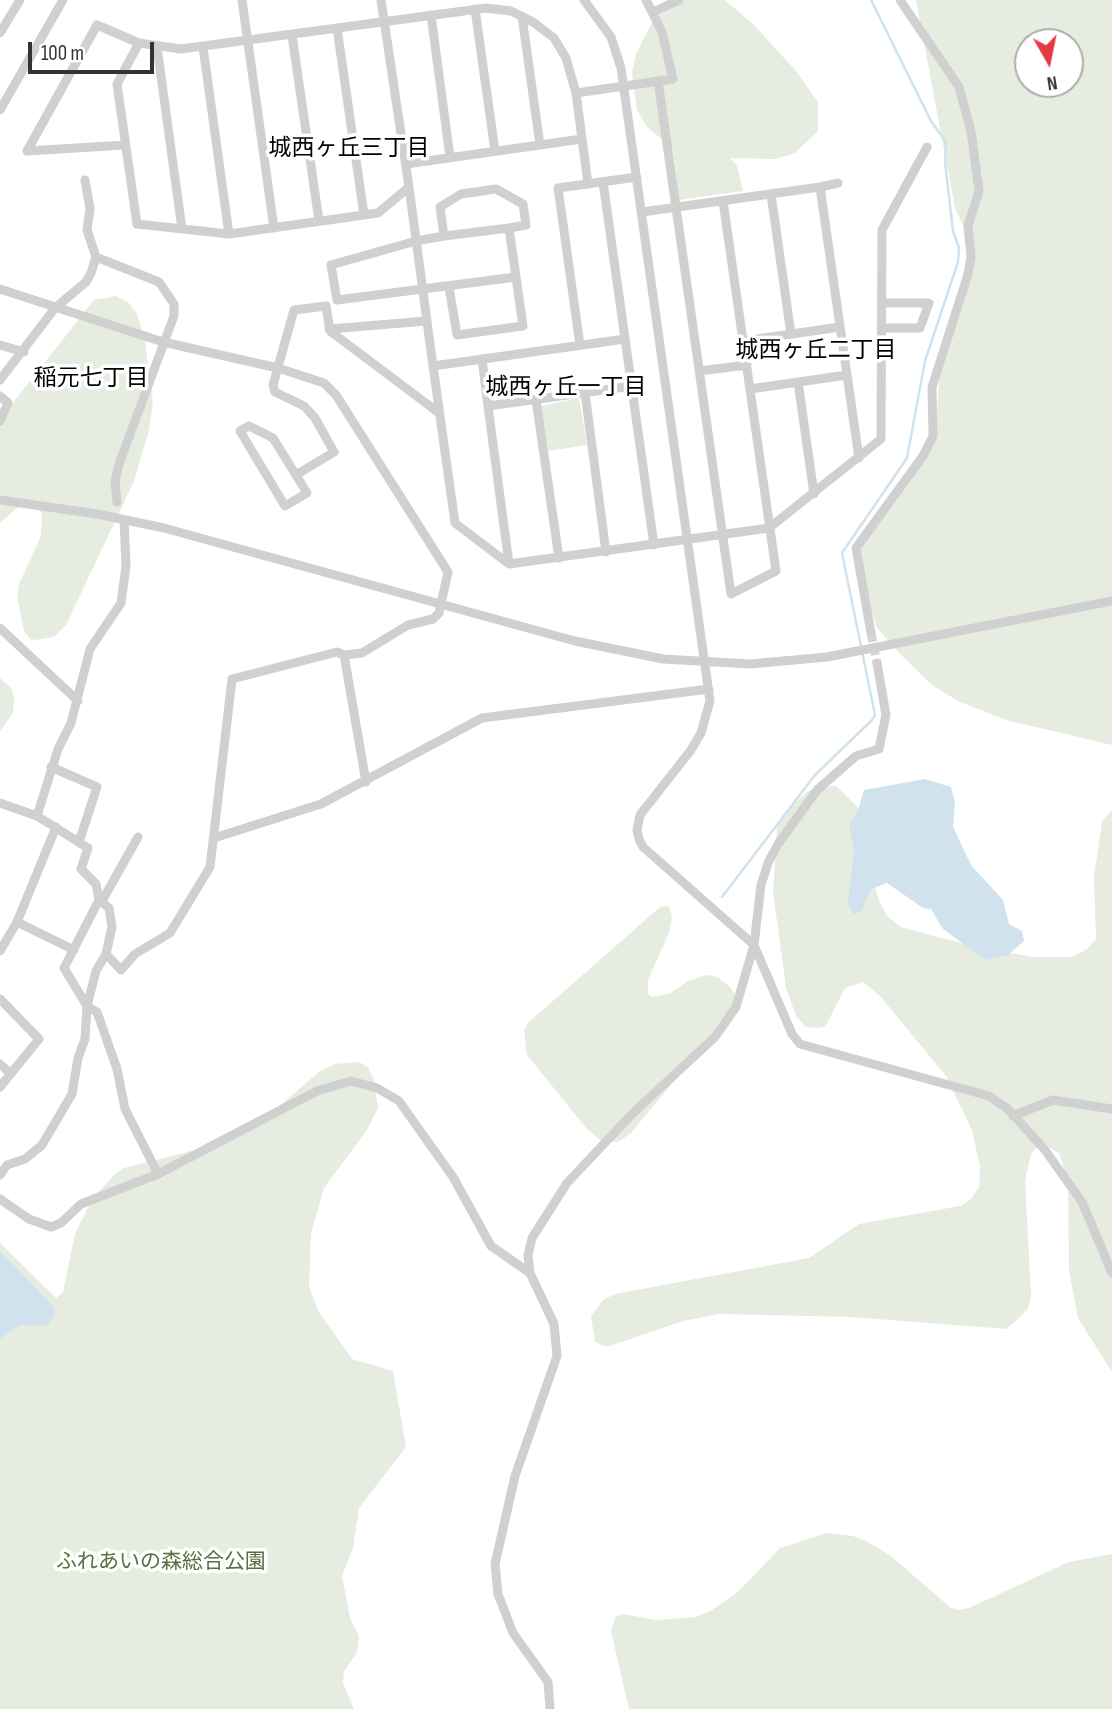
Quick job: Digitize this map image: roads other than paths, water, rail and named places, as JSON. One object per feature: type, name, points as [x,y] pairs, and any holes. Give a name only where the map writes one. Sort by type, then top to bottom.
[{"type":"street","points":[[0,33],[20,0]]},
{"type":"street","points":[[0,110],[63,0]]},
{"type":"street","points":[[242,0],[274,228]]},
{"type":"street","points":[[381,0],[455,523],[509,564],[769,528],[881,439],[882,230],[927,147]]},
{"type":"street","points":[[584,0],[611,37],[624,86],[710,701],[701,733],[640,815],[637,830],[643,847],[754,945],[792,1034],[800,1044],[989,1096],[1013,1116],[1045,1150],[1082,1202],[1112,1273]]},
{"type":"street","points":[[576,93],[673,79],[662,32],[646,0]]},
{"type":"street","points":[[653,12],[679,0]]},
{"type":"street","points":[[871,633],[856,548],[923,456],[933,436],[932,387],[968,274],[971,257],[968,226],[979,191],[971,131],[959,87],[900,0]]},
{"type":"street","points":[[475,9],[495,151]]},
{"type":"street","points":[[125,145],[27,151],[97,25],[139,43],[157,47],[202,47],[475,9],[499,9],[522,16],[554,38],[566,58],[576,93],[589,184]]},
{"type":"street","points":[[430,15],[450,157]]},
{"type":"street","points":[[522,16],[540,145]]},
{"type":"street","points":[[337,28],[364,215]]},
{"type":"street","points":[[292,35],[319,221]]},
{"type":"street","points":[[139,43],[117,84],[136,224],[229,234],[274,228],[378,213],[409,187]]},
{"type":"street","points":[[157,47],[183,229]]},
{"type":"street","points":[[202,47],[229,234]]},
{"type":"street","points":[[658,81],[730,594],[776,571],[723,201]]},
{"type":"street","points":[[406,164],[582,139]]},
{"type":"street","points":[[580,345],[558,188],[637,177]]},
{"type":"street","points":[[0,380],[55,308],[86,282],[96,257],[87,230],[90,209],[85,180]]},
{"type":"street","points":[[603,182],[654,545]]},
{"type":"street","points":[[642,212],[838,183]]},
{"type":"street","points":[[820,187],[859,458]]},
{"type":"street","points":[[444,236],[440,207],[461,194],[496,189],[523,204],[526,225],[416,241],[331,265],[337,300],[516,277]]},
{"type":"street","points":[[771,194],[791,334]]},
{"type":"street","points":[[449,286],[457,335],[523,326],[509,228]]},
{"type":"street","points":[[96,257],[148,276],[169,293],[174,316],[119,464],[115,482],[117,502]]},
{"type":"street","points":[[0,289],[163,342],[278,368],[324,383],[336,395],[448,572],[441,605],[433,619],[408,625],[362,653],[344,655],[337,652],[232,679],[210,867],[170,933],[135,954],[121,970],[106,954]]},
{"type":"street","points":[[881,328],[920,328],[929,303],[882,303]]},
{"type":"street","points":[[296,475],[334,452],[315,418],[303,406],[275,392],[273,385],[294,310],[326,306],[329,329],[439,413]]},
{"type":"street","points":[[329,329],[427,321]]},
{"type":"street","points":[[743,341],[840,327]]},
{"type":"street","points":[[433,366],[625,338]]},
{"type":"street","points":[[0,345],[23,352]]},
{"type":"street","points":[[482,359],[509,564]]},
{"type":"street","points":[[699,371],[747,365]]},
{"type":"street","points":[[750,389],[847,375]]},
{"type":"street","points":[[798,382],[814,494]]},
{"type":"street","points":[[488,406],[632,387]]},
{"type":"street","points":[[585,393],[606,552]]},
{"type":"street","points":[[0,396],[8,403],[0,421]]},
{"type":"street","points":[[536,400],[559,558]]},
{"type":"street","points":[[249,426],[273,438],[296,475],[307,493],[285,506],[240,431],[249,426]]},
{"type":"street","points":[[0,500],[124,520],[624,653],[706,663],[750,664],[827,657],[1112,600]]},
{"type":"street","points":[[37,816],[51,768],[78,701],[90,649],[121,603],[126,566],[124,520]]},
{"type":"street","points":[[0,628],[78,701]]},
{"type":"street","points":[[344,655],[366,782]]},
{"type":"street","points":[[550,1709],[548,1682],[513,1633],[498,1594],[495,1564],[515,1476],[557,1356],[554,1324],[530,1273],[528,1255],[532,1238],[567,1183],[632,1114],[715,1037],[736,1007],[754,945],[761,885],[778,844],[817,790],[856,755],[879,749],[886,715],[877,663]]},
{"type":"street","points":[[214,838],[321,804],[482,718],[709,689]]},
{"type":"street","points":[[51,768],[97,787],[79,842]]},
{"type":"street","points":[[0,803],[37,816],[88,848],[81,869],[96,884],[101,900],[109,908],[112,927],[106,954],[96,971],[87,1006],[85,1039],[78,1058],[72,1094],[42,1145],[25,1159],[7,1165],[0,1175]]},
{"type":"street","points":[[0,951],[16,922],[56,827]]},
{"type":"street","points":[[138,837],[64,968],[87,1006],[97,1012],[117,1069],[125,1109],[158,1174]]},
{"type":"street","points":[[16,922],[74,950]]},
{"type":"street","points":[[0,999],[39,1039],[0,1087]]},
{"type":"street","points":[[0,1064],[11,1074]]},
{"type":"street","points":[[0,1199],[42,1226],[51,1227],[61,1223],[81,1204],[158,1174],[317,1091],[343,1083],[361,1083],[387,1092],[399,1101],[453,1177],[491,1246],[530,1273]]},
{"type":"street","points":[[1013,1116],[1053,1100],[1112,1109]]},
{"type":"water","points":[[925,779],[951,787],[955,802],[953,827],[971,865],[1003,900],[1009,924],[1022,931],[1024,941],[1008,955],[985,960],[942,928],[931,909],[923,908],[887,883],[871,889],[861,912],[853,914],[848,904],[854,850],[849,825],[857,814],[864,790]]},
{"type":"water","points":[[0,1251],[53,1306],[55,1316],[47,1325],[20,1325],[0,1339]]},
{"type":"waterway","points":[[722,897],[815,775],[875,715],[842,553],[907,458],[925,361],[958,262],[959,248],[953,231],[945,162],[946,142],[931,121],[871,0]]},
{"type":"tunnel","points":[[871,633],[877,663]]},
{"type":"district","name":"城西ヶ丘三丁目","points":[[349,149]]},
{"type":"district","name":"城西ヶ丘二丁目","points":[[816,351]]},
{"type":"district","name":"稲元七丁目","points":[[91,379]]},
{"type":"district","name":"城西ヶ丘一丁目","points":[[566,388]]},
{"type":"park label","name":"ふれあいの森総合公園","points":[[161,1563]]}]
